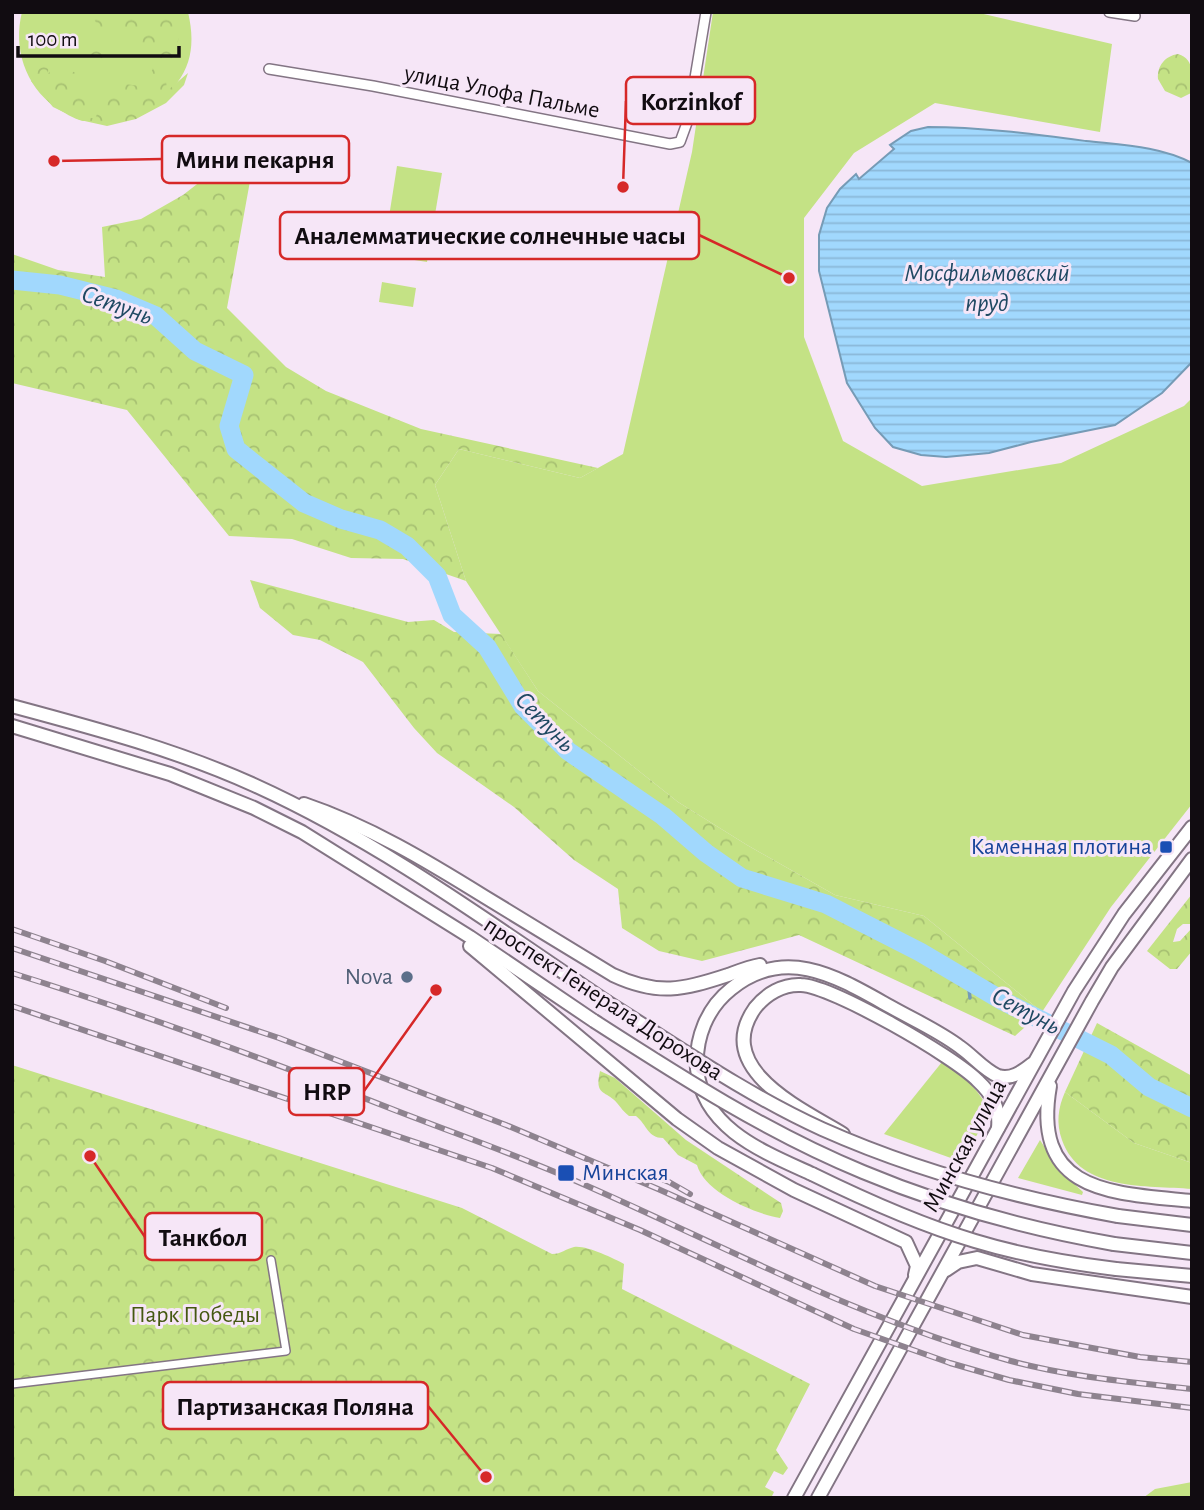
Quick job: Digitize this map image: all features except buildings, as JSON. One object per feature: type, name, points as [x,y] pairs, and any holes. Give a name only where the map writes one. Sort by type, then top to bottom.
[{"type":"main road","name":"проспект Генерала Дорохова","points":[[12,706],[181,755],[267,791],[363,841],[607,1002],[754,1093],[821,1128],[861,1145],[982,1186],[1027,1198],[1118,1216],[1192,1225]]},
{"type":"main road","name":"проспект Генерала Дорохова","points":[[12,726],[170,774],[254,808],[302,832],[424,908],[712,1096],[776,1131],[864,1173],[969,1210],[1019,1224],[1114,1244],[1192,1253]]},
{"type":"main road","points":[[267,791],[330,812],[388,840],[436,866],[631,984],[654,989],[673,989],[700,984],[754,966],[777,963],[802,966],[850,984],[918,1022],[960,1046],[989,1072],[999,1076],[1014,1076],[1035,1061]]},
{"type":"main road","name":"Минская улица","points":[[793,1498],[1074,991],[1124,914],[1192,827]]},
{"type":"main road","name":"Минская улица","points":[[818,1498],[1092,1001],[1112,967],[1192,859]]},
{"type":"main road","points":[[424,908],[677,1119],[718,1148],[794,1190],[906,1242],[917,1266],[915,1279]]},
{"type":"main road","points":[[802,966],[772,968],[737,984],[711,1011],[698,1046],[700,1083],[717,1117],[735,1134],[779,1159],[894,1212],[974,1241],[1037,1257],[1116,1269],[1192,1276]]},
{"type":"main road","points":[[861,1145],[773,1090],[751,1066],[745,1048],[746,1029],[753,1011],[766,997],[784,987],[813,986],[949,1057],[978,1081],[994,1100],[999,1117],[997,1131]]},
{"type":"main road","points":[[1053,1072],[1047,1102],[1048,1131],[1052,1146],[1069,1171],[1097,1188],[1121,1194],[1192,1201]]},
{"type":"main road","points":[[941,1275],[958,1262],[977,1258],[1032,1274],[1192,1297]]},
{"type":"street","name":"улица Улофа Пальме","points":[[269,69],[373,86],[670,144],[680,142],[688,120],[706,12]]},
{"type":"street","points":[[1109,12],[1135,16]]},
{"type":"street","points":[[12,1384],[286,1351],[271,1260]]},
{"type":"green space","points":[[22,12],[188,12],[191,51],[184,72],[177,82],[144,114],[80,120],[55,107],[29,77],[19,39]]},
{"type":"green space","points":[[91,12],[163,12],[165,19],[180,23],[176,59],[165,68],[167,91],[188,73],[184,85],[166,103],[136,119],[107,126],[80,120],[53,107],[31,81],[49,53],[48,74],[62,56],[71,71],[79,74],[73,93],[90,99],[88,117],[95,119],[110,82],[140,86],[153,69],[120,29],[104,33],[108,67],[104,70],[88,53],[98,27]]},
{"type":"green space","points":[[713,12],[975,12],[1112,44],[1100,132],[935,103],[854,153],[804,218],[804,337],[843,441],[922,486],[1061,463],[1184,406],[1192,398],[1192,804],[1111,907],[1042,1012],[924,916],[835,895],[678,802],[538,691],[466,581],[435,485],[459,449],[580,478],[623,454],[692,152]]},
{"type":"green space","points":[[1178,54],[1188,60],[1191,70],[1191,93],[1181,98],[1165,91],[1158,79],[1163,62]]},
{"type":"green space","points":[[246,146],[256,148],[227,308],[286,367],[326,391],[421,429],[598,468],[580,478],[459,449],[435,485],[466,581],[403,559],[351,558],[292,539],[229,536],[127,410],[12,383],[12,254],[58,270],[105,277],[102,227],[141,219],[183,195]]},
{"type":"green space","points":[[397,166],[442,173],[427,262],[383,255]]},
{"type":"green space","points":[[382,282],[416,288],[413,307],[379,302]]},
{"type":"green space","points":[[250,580],[408,622],[434,620],[454,632],[501,634],[538,691],[678,802],[835,895],[924,916],[1042,1012],[1015,1036],[799,935],[702,961],[659,951],[622,928],[618,889],[574,860],[514,807],[437,753],[363,662],[320,640],[293,635],[260,608]]},
{"type":"green space","points":[[1192,894],[1192,924],[1183,924],[1177,929],[1173,942],[1180,941],[1192,928],[1192,951],[1177,969],[1170,969],[1147,951]]},
{"type":"green space","points":[[1097,1023],[1192,1076],[1192,1163],[1134,1143],[1065,1092]]},
{"type":"green space","points":[[942,1062],[970,1083],[989,1113],[962,1162],[884,1134]]},
{"type":"green space","name":"Парк Победы","points":[[12,1065],[462,1208],[552,1254],[579,1247],[619,1261],[624,1264],[622,1289],[810,1384],[776,1450],[788,1468],[783,1475],[774,1471],[765,1487],[774,1492],[771,1498],[12,1498]]},
{"type":"green space","points":[[600,1071],[615,1078],[686,1140],[781,1203],[783,1211],[780,1218],[745,1207],[720,1193],[709,1184],[697,1165],[678,1155],[663,1138],[654,1136],[636,1116],[629,1116],[602,1092],[599,1085]]},
{"type":"green space","points":[[1065,1092],[1134,1143],[1192,1163],[1192,1189],[1117,1182],[1084,1169],[1071,1157],[1060,1134],[1059,1116]]},
{"type":"green space","points":[[1040,1140],[1059,1170],[1083,1192],[1082,1195],[1018,1178]]},
{"type":"green space","points":[[1192,1482],[1192,1498],[1143,1498],[1155,1489]]},
{"type":"water","name":"Мосфильмовский пруд","points":[[928,127],[1007,131],[1126,145],[1167,153],[1192,163],[1192,362],[1162,393],[1115,425],[989,453],[946,457],[921,455],[893,447],[875,428],[847,383],[819,271],[819,235],[827,208],[840,189],[856,174],[859,179],[894,149],[890,145],[911,131]]},
{"type":"waterway","name":"Сетунь","points":[[12,280],[60,285],[116,299],[156,316],[195,351],[244,375],[229,426],[236,449],[304,503],[341,519],[380,530],[407,546],[437,576],[452,615],[487,647],[523,706],[568,751],[663,816],[706,853],[742,878],[826,904],[920,952],[1003,1001],[1111,1055],[1149,1087],[1192,1108]]},
{"type":"waterway","points":[[968,981],[970,998]]},
{"type":"railway","points":[[12,929],[105,961],[226,1008]]},
{"type":"railway","points":[[12,948],[279,1038],[506,1125],[658,1189],[875,1286],[1023,1335],[1140,1357],[1192,1362]]},
{"type":"railway","points":[[12,973],[204,1038],[525,1160],[842,1301],[954,1344],[1056,1371],[1192,1389]]},
{"type":"railway","points":[[12,1006],[492,1168],[640,1230],[854,1329],[950,1363],[1009,1380],[1078,1394],[1192,1408]]},
{"type":"railway","points":[[643,1171],[690,1194]]},
{"type":"place","name":"Мини пекарня","points":[[54,161]]},
{"type":"place","name":"Korzinkof","points":[[623,187]]},
{"type":"place","name":"Аналемматические солнечные часы","points":[[789,278]]},
{"type":"place","name":"Каменная плотина","points":[[1166,847]]},
{"type":"place","name":"Nova","points":[[407,977]]},
{"type":"place","name":"HRP","points":[[436,990]]},
{"type":"place","name":"Танкбол","points":[[90,1156]]},
{"type":"place","name":"Минская","points":[[566,1173]]},
{"type":"place","name":"Партизанская Поляна","points":[[486,1477]]}]
